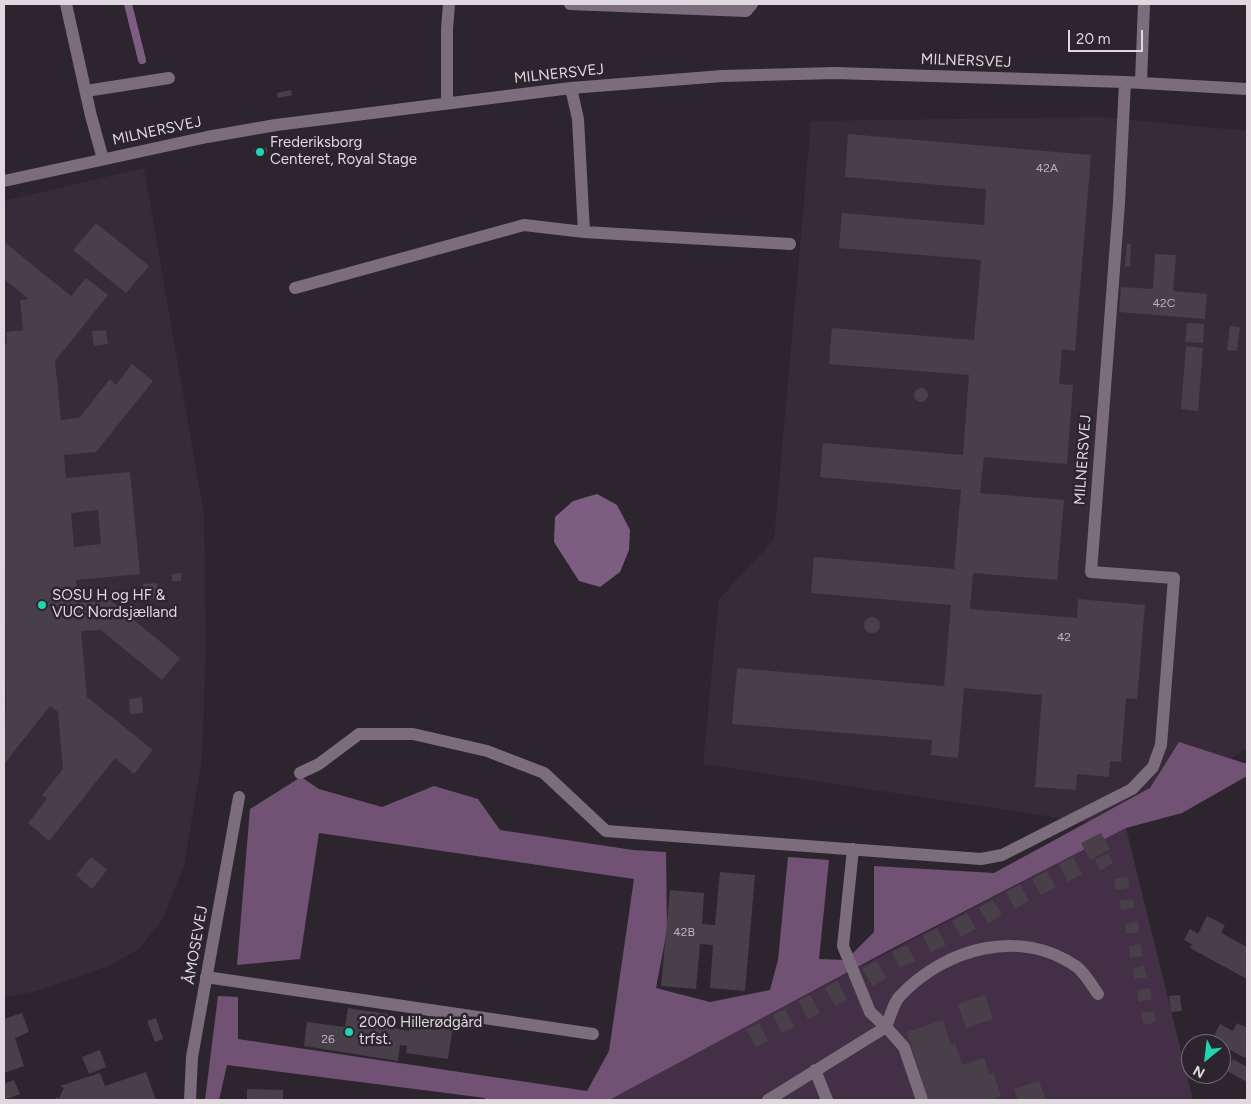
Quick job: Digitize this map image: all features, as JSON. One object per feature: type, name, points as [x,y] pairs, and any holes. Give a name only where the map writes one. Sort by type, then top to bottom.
[{"type":"street","points":[[66,4],[103,160]]},
{"type":"street","points":[[447,103],[447,29],[450,4]]},
{"type":"street","points":[[570,4],[746,11],[752,4]]},
{"type":"street","points":[[1141,82],[1144,4]]},
{"type":"street","name":"MILNERSVEJ","points":[[4,181],[207,137],[266,127],[571,88],[722,76],[796,74],[1141,82],[1247,89]]},
{"type":"street","points":[[86,91],[169,78]]},
{"type":"street","name":"MILNERSVEJ","points":[[853,849],[981,859],[1002,855],[1132,789],[1153,767],[1161,745],[1174,578],[1091,572],[1115,262],[1125,82]]},
{"type":"street","points":[[571,88],[578,119],[584,232]]},
{"type":"street","points":[[296,288],[524,225],[584,232],[790,244]]},
{"type":"street","points":[[300,773],[319,764],[359,734],[413,734],[487,751],[544,773],[606,831],[853,849],[843,946],[870,1012],[904,1047],[922,1100]]},
{"type":"street","name":"ÅMOSEVEJ","points":[[190,1100],[192,1057],[239,797]]},
{"type":"street","points":[[768,1100],[886,1028],[898,997],[929,972],[966,951],[1002,945],[1041,949],[1078,968],[1098,994]]},
{"type":"street","points":[[206,977],[592,1034]]},
{"type":"street","points":[[815,1070],[828,1100]]},
{"type":"shaded area","points":[[1100,117],[1247,131],[1247,748],[1126,828],[703,764],[719,599],[774,540],[811,121]]},
{"type":"shaded area","points":[[144,168],[204,515],[206,645],[202,758],[184,865],[162,920],[140,948],[111,965],[37,991],[4,997],[4,201]]},
{"type":"shaded area","points":[[597,494],[617,505],[630,530],[629,550],[620,572],[600,587],[579,581],[554,542],[555,517],[573,501]]},
{"type":"shaded area","points":[[1179,742],[1247,764],[1247,776],[1182,813],[1126,828],[893,948],[609,1100],[485,1100],[485,1098],[227,1065],[219,1100],[205,1100],[218,996],[238,997],[238,1039],[587,1091],[609,1051],[634,879],[319,833],[300,959],[237,965],[250,809],[301,777],[319,789],[382,807],[434,786],[478,799],[500,830],[633,850],[666,852],[667,930],[656,988],[710,1002],[770,990],[778,960],[788,857],[829,860],[819,959],[846,960],[874,932],[874,866],[994,873],[1150,788]]},
{"type":"shaded area","points":[[1126,828],[1181,1051],[1181,1084],[1189,1084],[1193,1100],[605,1100]]},
{"type":"building","points":[[291,90],[292,95],[278,98],[277,93]]},
{"type":"building","points":[[848,134],[1091,155],[1075,351],[1062,349],[1059,384],[1073,385],[1067,464],[984,457],[980,493],[1064,500],[1057,580],[973,573],[970,609],[1077,618],[1078,599],[1145,605],[1137,699],[1126,698],[1121,762],[1110,761],[1109,777],[1077,774],[1076,790],[1035,787],[1042,695],[964,688],[958,758],[931,755],[932,740],[732,724],[737,668],[944,686],[951,605],[811,593],[814,557],[954,569],[961,490],[820,477],[823,443],[963,455],[969,375],[829,364],[832,328],[974,340],[981,260],[839,248],[842,213],[984,225],[986,189],[845,177]]},
{"type":"building","points":[[266,147],[268,152],[255,156],[253,150]]},
{"type":"building","points":[[96,223],[149,266],[126,293],[73,250]]},
{"type":"building","points":[[4,242],[71,296],[86,278],[108,295],[55,361],[61,420],[79,418],[110,379],[116,385],[132,364],[153,381],[96,452],[64,455],[66,478],[130,472],[140,574],[76,580],[78,603],[110,600],[180,658],[162,680],[101,630],[81,631],[87,697],[153,750],[134,774],[115,758],[49,841],[28,823],[47,799],[42,795],[63,769],[58,712],[50,706],[4,764],[6,707],[4,345],[7,344],[6,332],[23,330],[20,300],[29,299],[4,279]],"holes":[[[98,510],[101,544],[74,547],[71,513]]]},
{"type":"building","points":[[1127,243],[1131,244],[1130,267],[1125,266]]},
{"type":"building","points":[[1155,254],[1176,255],[1173,291],[1207,294],[1205,319],[1119,312],[1121,287],[1153,289]]},
{"type":"building","points":[[1187,323],[1204,324],[1203,343],[1185,342]]},
{"type":"building","points":[[1230,326],[1240,327],[1237,351],[1227,350]]},
{"type":"building","points":[[106,330],[108,344],[94,346],[92,331]]},
{"type":"building","points":[[1186,346],[1203,348],[1198,411],[1181,409]]},
{"type":"building","points":[[918,388],[924,388],[928,395],[924,402],[918,402],[914,398],[914,392]]},
{"type":"building","points":[[181,573],[181,581],[172,581],[172,574]]},
{"type":"building","points":[[157,583],[159,597],[144,599],[143,584]]},
{"type":"building","points":[[872,617],[878,619],[880,625],[878,631],[872,633],[866,631],[864,625],[866,619]]},
{"type":"building","points":[[142,697],[143,713],[130,714],[129,699]]},
{"type":"building","points":[[1101,833],[1110,849],[1090,860],[1081,843]]},
{"type":"building","points":[[1108,853],[1113,863],[1100,871],[1095,860]]},
{"type":"building","points":[[91,857],[107,870],[92,889],[76,875]]},
{"type":"building","points":[[1073,857],[1082,874],[1068,882],[1059,864]]},
{"type":"building","points":[[1047,871],[1056,887],[1041,895],[1032,879]]},
{"type":"building","points":[[720,872],[755,875],[745,991],[710,988],[713,945],[700,944],[696,989],[661,986],[670,890],[704,893],[702,924],[715,925]]},
{"type":"building","points":[[1128,877],[1129,888],[1116,890],[1114,879]]},
{"type":"building","points":[[1020,884],[1029,901],[1015,909],[1006,892]]},
{"type":"building","points":[[1133,899],[1134,908],[1121,910],[1119,901]]},
{"type":"building","points":[[993,900],[1002,915],[988,923],[979,908]]},
{"type":"building","points":[[967,913],[976,929],[961,937],[952,921]]},
{"type":"building","points":[[1207,916],[1225,925],[1221,933],[1247,947],[1247,979],[1190,948],[1192,944],[1184,940],[1190,929],[1198,934]]},
{"type":"building","points":[[1138,921],[1139,932],[1126,934],[1125,924]]},
{"type":"building","points":[[937,928],[946,945],[931,952],[923,936]]},
{"type":"building","points":[[1141,944],[1143,956],[1130,958],[1129,946]]},
{"type":"building","points":[[907,945],[915,961],[900,968],[892,952]]},
{"type":"building","points":[[876,961],[887,978],[873,986],[862,969]]},
{"type":"building","points":[[1144,966],[1147,977],[1135,979],[1133,968]]},
{"type":"building","points":[[837,981],[847,1000],[835,1006],[825,988]]},
{"type":"building","points":[[1150,988],[1152,999],[1139,1002],[1137,990]]},
{"type":"building","points":[[810,995],[820,1013],[808,1019],[798,1001]]},
{"type":"building","points":[[985,995],[993,1019],[966,1028],[958,1004]]},
{"type":"building","points":[[1180,995],[1182,1011],[1171,1012],[1169,996]]},
{"type":"building","name":"2000 Hillerødgård trfst.","points":[[348,1008],[394,1015],[392,1028],[409,1031],[410,1019],[453,1026],[448,1059],[406,1053],[407,1046],[400,1045],[398,1061],[304,1046],[307,1022],[345,1027]]},
{"type":"building","points":[[785,1009],[794,1027],[782,1033],[773,1015]]},
{"type":"building","points":[[1154,1011],[1156,1022],[1144,1025],[1141,1013]]},
{"type":"building","points":[[22,1013],[29,1032],[15,1038],[24,1066],[4,1073],[4,1019]]},
{"type":"building","points":[[156,1018],[163,1039],[155,1042],[147,1021]]},
{"type":"building","points":[[943,1020],[951,1045],[955,1043],[962,1065],[984,1058],[989,1074],[993,1072],[1001,1096],[996,1097],[998,1100],[928,1100],[907,1032]]},
{"type":"building","points":[[759,1023],[768,1041],[756,1047],[746,1029]]},
{"type":"building","points":[[1237,1023],[1247,1028],[1247,1059],[1231,1050],[1231,1034],[1215,1034],[1220,1024],[1233,1031]]},
{"type":"building","points":[[100,1050],[106,1067],[89,1074],[82,1057]]},
{"type":"building","points":[[1233,1059],[1247,1067],[1247,1082],[1231,1073]]},
{"type":"building","points":[[146,1072],[156,1100],[57,1100],[55,1097],[59,1098],[64,1088],[60,1086],[100,1073],[105,1086]]},
{"type":"building","points":[[14,1080],[20,1094],[4,1100],[4,1084]]},
{"type":"building","points":[[1039,1081],[1046,1100],[1018,1100],[1014,1089]]},
{"type":"building","points":[[247,1089],[283,1090],[283,1100],[247,1100]]},
{"type":"waterway","points":[[128,4],[142,60]]},
{"type":"place","name":"Frederiksborg Centeret, Royal Stage","points":[[260,152]]},
{"type":"place","name":"SOSU H og HF & VUC Nordsjælland","points":[[42,605]]},
{"type":"place","name":"2000 Hillerødgård trfst.","points":[[349,1032]]}]
